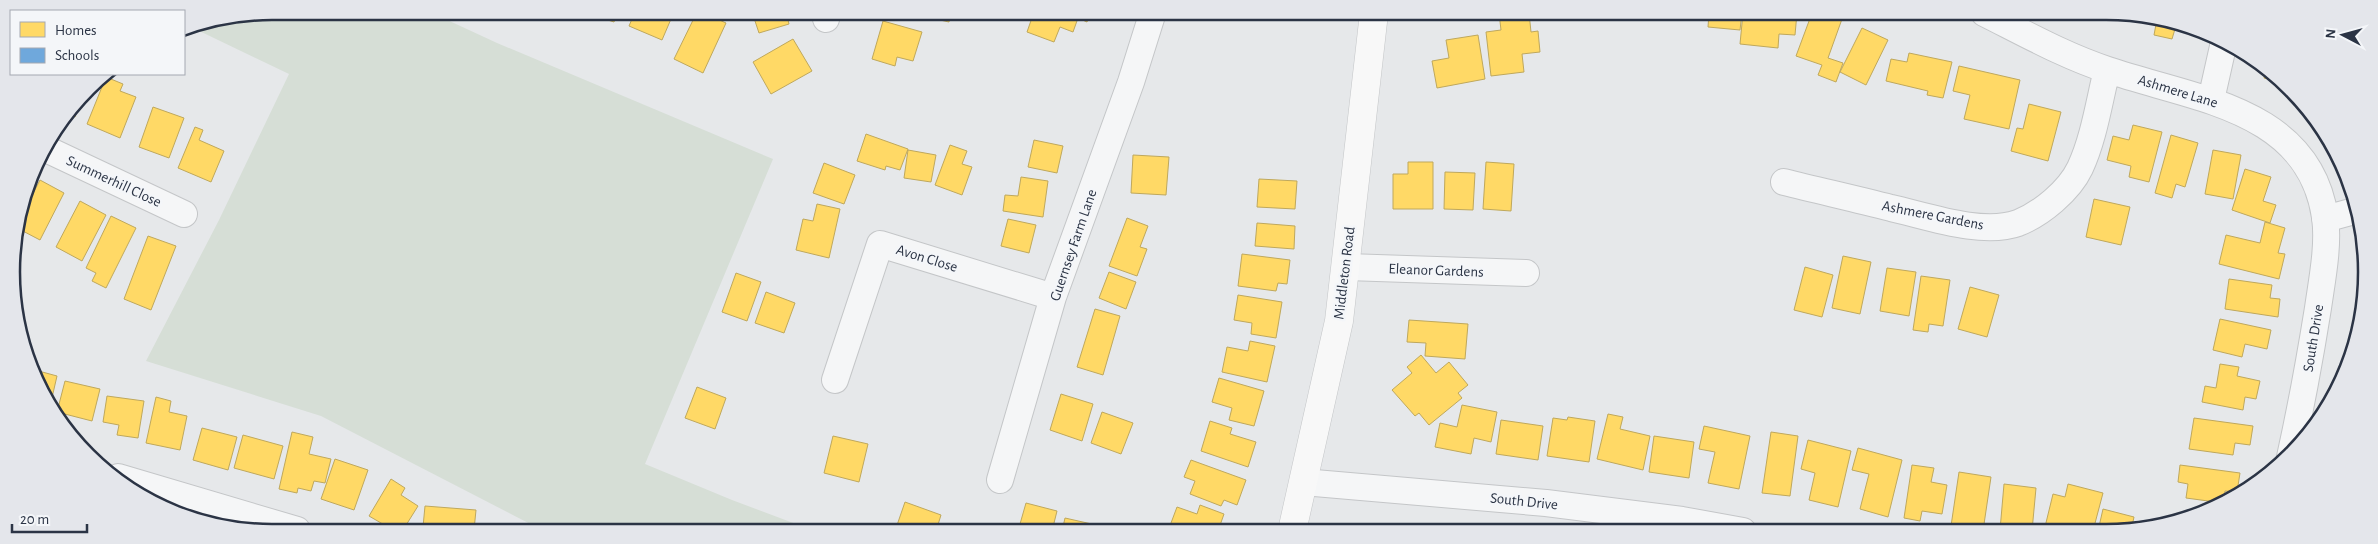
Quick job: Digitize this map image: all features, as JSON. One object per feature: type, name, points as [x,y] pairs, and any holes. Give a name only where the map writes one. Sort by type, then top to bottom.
[{"type":"main road","name":"Middleton Road","points":[[1293,524],[1339,321],[1347,267],[1353,182],[1373,20]]},
{"type":"street","name":"Guernsey Farm Lane","points":[[1000,480],[1054,297],[1127,92],[1150,20]]},
{"type":"street","name":"Ashmere Lane","points":[[1998,20],[2107,70],[2211,100],[2260,122],[2288,142],[2310,171],[2319,193],[2325,219]]},
{"type":"street","points":[[2211,100],[2222,49]]},
{"type":"street","name":"Ashmere Gardens","points":[[1784,182],[1958,224],[1989,227],[2017,223],[2043,209],[2064,190],[2079,170],[2088,147],[2107,70]]},
{"type":"street","name":"Summerhill Close","points":[[51,151],[184,214]]},
{"type":"street","points":[[2325,219],[2350,212]]},
{"type":"street","name":"South Drive","points":[[2294,440],[2309,365],[2323,275],[2325,219]]},
{"type":"street","name":"Avon Close","points":[[836,380],[880,244],[1054,297]]},
{"type":"street","name":"Eleanor Gardens","points":[[1347,267],[1526,273]]},
{"type":"street","points":[[130,481],[277,524]]},
{"type":"street","name":"South Drive","points":[[1303,482],[1546,503],[1699,524]]},
{"type":"shaded area","points":[[272,20],[447,20],[497,43],[773,159],[645,464],[796,524],[530,524],[321,416],[146,361],[219,220],[289,74],[199,31],[239,22]]},
{"type":"building: Homes","points":[[632,20],[671,20],[662,40],[629,26]]},
{"type":"building: Homes","points":[[693,20],[719,20],[726,23],[703,73],[674,59]]},
{"type":"building: Homes","points":[[755,20],[788,20],[789,24],[759,33]]},
{"type":"building: Homes","points":[[1031,20],[1077,20],[1073,32],[1060,27],[1054,42],[1027,32]]},
{"type":"building: Homes","points":[[1500,20],[1530,20],[1531,32],[1538,31],[1540,52],[1522,54],[1524,72],[1491,76],[1486,32],[1501,30]]},
{"type":"building: Homes","points":[[1708,20],[1741,20],[1740,30],[1708,27]]},
{"type":"building: Homes","points":[[1742,20],[1796,20],[1795,35],[1779,34],[1778,48],[1740,44]]},
{"type":"building: Homes","points":[[1809,20],[1842,20],[1828,58],[1843,63],[1836,82],[1818,75],[1822,65],[1796,56]]},
{"type":"building: Homes","points":[[883,21],[922,32],[913,61],[897,57],[895,66],[872,59]]},
{"type":"building: Homes","points":[[2156,25],[2175,30],[2172,39],[2154,35]]},
{"type":"building: Homes","points":[[1862,28],[1888,40],[1866,85],[1840,72]]},
{"type":"building: Homes","points":[[1478,35],[1485,79],[1437,88],[1432,61],[1449,58],[1446,40]]},
{"type":"building: Homes","points":[[793,39],[812,71],[771,94],[753,62]]},
{"type":"building: Homes","points":[[1909,53],[1952,62],[1943,98],[1927,95],[1928,91],[1886,81],[1891,59],[1907,62]]},
{"type":"building: Homes","points":[[1959,66],[2020,80],[2009,129],[1964,119],[1970,95],[1953,91]]},
{"type":"building: Homes","points":[[111,79],[123,84],[120,91],[136,97],[120,138],[87,124],[102,87]]},
{"type":"building: Homes","points":[[2029,104],[2061,112],[2048,161],[2011,151],[2017,128],[2023,129]]},
{"type":"building: Homes","points":[[153,107],[184,118],[169,158],[139,147]]},
{"type":"building: Homes","points":[[2133,125],[2162,132],[2149,182],[2129,177],[2131,166],[2107,160],[2113,136],[2129,140]]},
{"type":"building: Homes","points":[[195,127],[203,130],[199,140],[224,151],[211,182],[178,168]]},
{"type":"building: Homes","points":[[866,134],[908,149],[900,170],[886,166],[885,170],[857,161]]},
{"type":"building: Homes","points":[[2171,135],[2198,143],[2185,187],[2176,184],[2172,198],[2155,193]]},
{"type":"building: Homes","points":[[1034,140],[1063,146],[1057,173],[1028,167]]},
{"type":"building: Homes","points":[[950,145],[967,151],[962,164],[972,167],[962,195],[935,185]]},
{"type":"building: Homes","points":[[908,150],[936,155],[931,182],[904,178]]},
{"type":"building: Homes","points":[[2213,150],[2241,155],[2233,199],[2205,194]]},
{"type":"building: Homes","points":[[1133,155],[1169,157],[1166,195],[1131,193]]},
{"type":"building: Homes","points":[[1408,162],[1433,162],[1433,209],[1393,209],[1393,174],[1408,174]]},
{"type":"building: Homes","points":[[1486,162],[1514,164],[1511,211],[1483,209]]},
{"type":"building: Homes","points":[[824,163],[855,175],[844,204],[813,193]]},
{"type":"building: Homes","points":[[2245,169],[2271,177],[2263,201],[2276,205],[2270,223],[2232,210]]},
{"type":"building: Homes","points":[[1445,172],[1475,173],[1473,210],[1444,209]]},
{"type":"building: Homes","points":[[1021,177],[1048,181],[1043,217],[1003,211],[1005,195],[1018,196]]},
{"type":"building: Homes","points":[[1259,179],[1297,181],[1295,209],[1257,207]]},
{"type":"building: Homes","points":[[40,180],[64,193],[40,240],[23,231],[32,196]]},
{"type":"building: Homes","points":[[2094,199],[2130,207],[2121,245],[2086,237]]},
{"type":"building: Homes","points":[[80,201],[106,215],[82,261],[56,247]]},
{"type":"building: Homes","points":[[817,204],[840,209],[829,258],[796,250],[803,219],[813,221]]},
{"type":"building: Homes","points":[[111,216],[136,228],[106,288],[92,281],[96,273],[86,268]]},
{"type":"building: Homes","points":[[1127,218],[1148,226],[1140,247],[1147,249],[1137,276],[1109,266]]},
{"type":"building: Homes","points":[[1008,219],[1036,225],[1029,253],[1001,246]]},
{"type":"building: Homes","points":[[2265,222],[2285,228],[2278,253],[2285,254],[2279,279],[2219,264],[2226,235],[2260,243]]},
{"type":"building: Homes","points":[[1257,223],[1295,226],[1294,249],[1255,246]]},
{"type":"building: Homes","points":[[148,236],[176,246],[151,310],[124,299]]},
{"type":"building: Homes","points":[[1242,254],[1290,260],[1287,284],[1278,283],[1276,291],[1238,286]]},
{"type":"building: Homes","points":[[1843,256],[1871,262],[1860,314],[1832,308]]},
{"type":"building: Homes","points":[[1805,267],[1833,275],[1822,317],[1794,310]]},
{"type":"building: Homes","points":[[1887,268],[1916,272],[1909,316],[1880,311]]},
{"type":"building: Homes","points":[[1109,272],[1136,282],[1126,309],[1099,298]]},
{"type":"building: Homes","points":[[736,273],[761,282],[747,321],[722,312]]},
{"type":"building: Homes","points":[[1921,276],[1950,280],[1943,326],[1929,324],[1928,332],[1913,330]]},
{"type":"building: Homes","points":[[2229,279],[2272,285],[2270,298],[2280,299],[2278,317],[2225,309]]},
{"type":"building: Homes","points":[[1970,287],[1999,295],[1987,337],[1958,329]]},
{"type":"building: Homes","points":[[766,292],[795,303],[784,333],[755,323]]},
{"type":"building: Homes","points":[[1238,295],[1282,302],[1276,338],[1251,334],[1252,323],[1234,320]]},
{"type":"building: Homes","points":[[1095,309],[1120,316],[1103,375],[1077,367]]},
{"type":"building: Homes","points":[[2220,319],[2271,330],[2267,349],[2245,344],[2242,357],[2213,350]]},
{"type":"building: Homes","points":[[1409,320],[1468,324],[1465,359],[1425,356],[1426,343],[1407,342]]},
{"type":"building: Homes","points":[[1250,341],[1275,346],[1267,382],[1222,372],[1227,347],[1248,351]]},
{"type":"building: Homes","points":[[1421,355],[1436,373],[1449,362],[1468,385],[1458,393],[1462,398],[1429,425],[1419,413],[1415,416],[1392,390],[1412,373],[1407,367]]},
{"type":"building: Homes","points":[[2220,364],[2239,367],[2237,376],[2260,381],[2256,399],[2245,397],[2243,410],[2202,402],[2205,386],[2216,388]]},
{"type":"building: Homes","points":[[41,372],[57,376],[53,395]]},
{"type":"building: Homes","points":[[1219,378],[1264,391],[1254,426],[1229,420],[1232,408],[1212,402]]},
{"type":"building: Homes","points":[[65,381],[100,389],[92,421],[63,414],[59,406]]},
{"type":"building: Homes","points":[[697,387],[726,398],[715,429],[685,418]]},
{"type":"building: Homes","points":[[1061,394],[1093,404],[1082,441],[1050,430]]},
{"type":"building: Homes","points":[[107,396],[144,401],[138,438],[117,435],[119,425],[103,422]]},
{"type":"building: Homes","points":[[156,397],[171,401],[169,412],[187,416],[180,450],[146,443]]},
{"type":"building: Homes","points":[[1462,405],[1497,412],[1491,442],[1474,438],[1471,454],[1435,447],[1440,423],[1457,427]]},
{"type":"building: Homes","points":[[1102,412],[1133,423],[1121,454],[1091,443]]},
{"type":"building: Homes","points":[[1608,414],[1623,417],[1620,429],[1650,436],[1643,470],[1597,459]]},
{"type":"building: Homes","points":[[1568,417],[1595,421],[1589,462],[1547,456],[1553,418],[1567,420]]},
{"type":"building: Homes","points":[[2194,418],[2253,426],[2250,445],[2235,443],[2233,455],[2189,449]]},
{"type":"building: Homes","points":[[1501,420],[1543,426],[1538,460],[1496,454]]},
{"type":"building: Homes","points":[[1210,421],[1232,428],[1230,434],[1256,442],[1248,467],[1201,451]]},
{"type":"building: Homes","points":[[1704,426],[1750,436],[1739,489],[1708,483],[1715,452],[1699,449]]},
{"type":"building: Homes","points":[[202,428],[237,437],[228,470],[193,460]]},
{"type":"building: Homes","points":[[292,432],[313,437],[309,454],[331,459],[325,483],[314,481],[311,491],[298,488],[297,493],[279,489]]},
{"type":"building: Homes","points":[[1771,432],[1798,436],[1790,496],[1762,493]]},
{"type":"building: Homes","points":[[243,435],[283,446],[274,479],[234,468]]},
{"type":"building: Homes","points":[[833,436],[868,444],[859,482],[824,473]]},
{"type":"building: Homes","points":[[1654,436],[1694,442],[1689,478],[1649,472]]},
{"type":"building: Homes","points":[[1808,440],[1851,451],[1838,507],[1809,500],[1815,473],[1801,469]]},
{"type":"building: Homes","points":[[1858,448],[1902,460],[1888,517],[1860,509],[1869,474],[1852,470]]},
{"type":"building: Homes","points":[[335,459],[368,470],[354,510],[321,499]]},
{"type":"building: Homes","points":[[1191,460],[1246,480],[1237,505],[1224,500],[1221,506],[1190,494],[1195,481],[1184,477]]},
{"type":"building: Homes","points":[[1912,465],[1934,468],[1931,482],[1947,485],[1942,514],[1922,511],[1920,521],[1904,518]]},
{"type":"building: Homes","points":[[2180,465],[2240,473],[2238,487],[2229,491],[2225,491],[2224,494],[2210,501],[2186,498],[2188,484],[2178,482]]},
{"type":"building: Homes","points":[[1959,472],[1991,477],[1984,524],[1951,524]]},
{"type":"building: Homes","points":[[391,479],[405,488],[401,495],[418,506],[407,524],[383,524],[369,516]]},
{"type":"building: Homes","points":[[2004,484],[2036,488],[2033,524],[2001,524]]},
{"type":"building: Homes","points":[[2068,484],[2103,493],[2095,524],[2046,524],[2053,494],[2065,497]]},
{"type":"building: Homes","points":[[905,502],[941,515],[938,524],[897,524]]},
{"type":"building: Homes","points":[[1026,503],[1057,511],[1054,524],[1020,524]]},
{"type":"building: Homes","points":[[1200,505],[1224,514],[1220,524],[1171,524],[1177,507],[1197,514]]},
{"type":"building: Homes","points":[[425,506],[476,510],[475,524],[423,524]]},
{"type":"building: Homes","points":[[2103,509],[2134,517],[2133,522],[2100,524]]},
{"type":"building: Homes","points":[[1065,518],[1092,524],[1064,524]]}]
